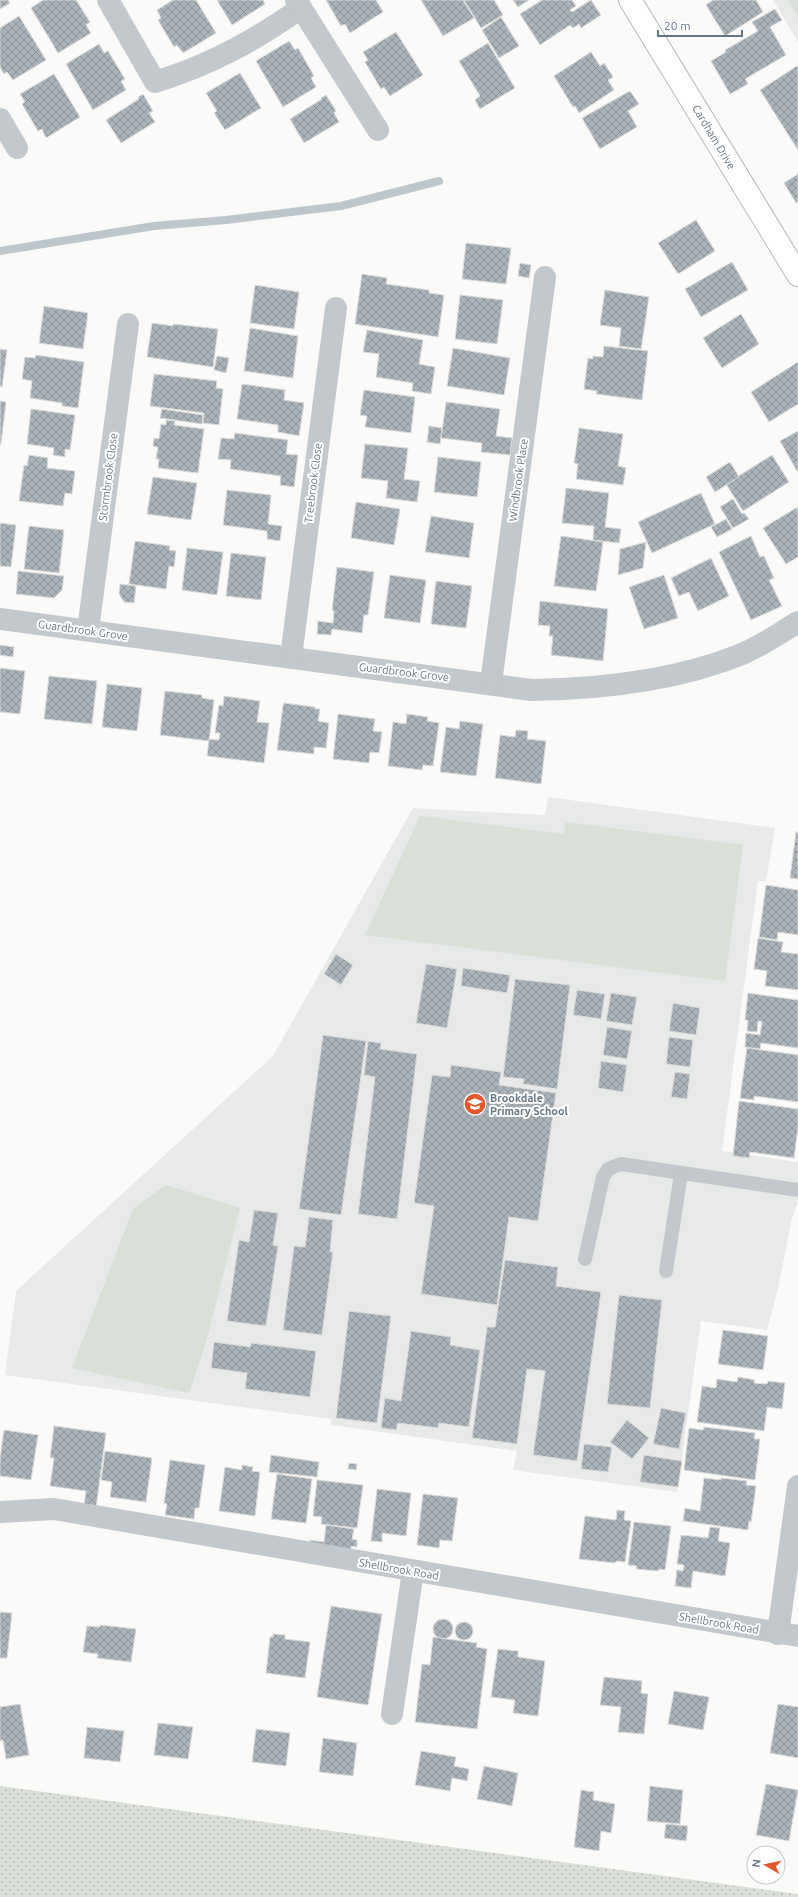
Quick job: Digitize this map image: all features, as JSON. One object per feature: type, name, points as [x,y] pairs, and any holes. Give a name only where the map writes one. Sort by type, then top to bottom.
[{"type":"street","points":[[108,0],[155,82],[188,72],[228,54],[266,33],[298,4],[378,130]]},
{"type":"street","name":"Cardham Drive","points":[[630,0],[798,275]]},
{"type":"street","points":[[0,119],[17,148]]},
{"type":"street","name":"Windbrook Place","points":[[491,683],[545,277]]},
{"type":"street","name":"Treebrook Close","points":[[291,657],[336,308]]},
{"type":"street","name":"Stormbrook Close","points":[[88,630],[128,324]]},
{"type":"street","name":"Guardbrook Grove","points":[[0,619],[491,683],[531,690],[601,686],[675,675],[743,653],[798,622]]},
{"type":"street","points":[[788,1635],[798,1486]]},
{"type":"street","name":"Shellbrook Road","points":[[0,1512],[54,1509],[788,1635]]},
{"type":"street","points":[[392,1714],[413,1571]]},
{"type":"lane","points":[[585,1259],[603,1177],[608,1169],[621,1164],[798,1190]]},
{"type":"lane","points":[[666,1271],[681,1174]]},
{"type":"shaded area","points":[[773,0],[798,0],[798,42]]},
{"type":"shaded area","points":[[788,0],[798,0],[798,17]]},
{"type":"shaded area","name":"Brookdale Primary School","points":[[548,797],[775,828],[766,881],[758,881],[722,1151],[798,1162],[798,1201],[792,1218],[778,1289],[767,1330],[701,1321],[677,1492],[513,1470],[517,1451],[331,1425],[331,1419],[5,1375],[16,1291],[273,1056],[413,808],[545,815]]},
{"type":"shaded area","points":[[420,816],[564,834],[566,822],[743,845],[725,981],[365,935]]},
{"type":"shaded area","points":[[166,1185],[240,1208],[207,1339],[189,1393],[72,1368],[133,1209]]},
{"type":"shaded area","points":[[0,1786],[798,1894],[798,1897],[0,1897]]},
{"type":"building","points":[[0,0],[8,0],[10,3],[0,9]]},
{"type":"building","points":[[43,0],[76,0],[90,22],[86,25],[91,33],[58,53],[31,8]]},
{"type":"building","points":[[173,0],[196,0],[216,33],[183,53],[177,45],[174,47],[158,20],[161,18],[157,10]]},
{"type":"building","points":[[217,0],[263,0],[265,4],[232,25]]},
{"type":"building","points":[[326,0],[376,0],[383,12],[350,33],[345,24],[341,26]]},
{"type":"building","points":[[421,0],[463,0],[474,18],[443,36]]},
{"type":"building","points":[[464,0],[494,0],[503,15],[481,28]]},
{"type":"building","points":[[513,0],[529,0],[518,7]]},
{"type":"building","points":[[542,0],[572,0],[576,6],[570,10],[572,12],[591,0],[601,15],[581,28],[579,24],[573,28],[570,25],[540,45],[520,14]]},
{"type":"building","points":[[713,0],[756,0],[763,12],[725,36],[706,5]]},
{"type":"building","points":[[775,9],[782,20],[770,27],[786,55],[745,79],[748,84],[730,94],[711,61],[726,52],[725,50],[758,31],[752,22]]},
{"type":"building","points":[[19,16],[46,60],[13,80],[7,72],[4,74],[0,67],[0,28]]},
{"type":"building","points":[[501,17],[519,46],[499,58],[482,30]]},
{"type":"building","points":[[396,32],[423,75],[390,96],[384,87],[381,89],[365,62],[368,60],[363,52]]},
{"type":"building","points":[[289,41],[295,50],[298,48],[314,76],[311,78],[316,87],[283,107],[256,61]]},
{"type":"building","points":[[488,43],[515,88],[480,109],[475,100],[480,96],[459,61]]},
{"type":"building","points":[[99,44],[104,53],[108,51],[125,79],[121,81],[126,90],[93,110],[66,64]]},
{"type":"building","points":[[591,52],[600,66],[604,63],[613,77],[608,80],[614,90],[579,113],[575,106],[573,107],[554,76]]},
{"type":"building","points":[[797,66],[798,68],[798,150],[760,90]]},
{"type":"building","points":[[240,73],[261,108],[225,130],[214,113],[217,111],[206,93]]},
{"type":"building","points":[[54,74],[80,117],[46,138],[42,129],[38,131],[22,104],[25,102],[20,94]]},
{"type":"building","points":[[630,91],[639,104],[628,111],[637,127],[600,149],[582,118]]},
{"type":"building","points":[[143,94],[153,111],[149,113],[155,122],[121,143],[106,120],[139,99],[138,97]]},
{"type":"building","points":[[326,95],[336,111],[334,113],[339,122],[304,143],[290,119]]},
{"type":"building","points":[[798,174],[798,202],[796,203],[784,183]]},
{"type":"building","points":[[696,220],[715,251],[678,274],[658,243]]},
{"type":"building","points":[[466,243],[511,248],[506,284],[462,279]]},
{"type":"building","points":[[732,262],[748,290],[701,317],[685,289]]},
{"type":"building","points":[[520,263],[531,265],[529,278],[518,276]]},
{"type":"building","points":[[362,274],[387,278],[386,284],[429,290],[429,293],[444,295],[438,337],[355,324]]},
{"type":"building","points":[[255,285],[299,292],[294,329],[250,323]]},
{"type":"building","points":[[605,290],[649,297],[641,349],[619,346],[621,328],[600,325]]},
{"type":"building","points":[[460,295],[503,300],[497,344],[455,339]]},
{"type":"building","points":[[44,306],[88,313],[83,349],[39,343]]},
{"type":"building","points":[[741,314],[759,344],[722,368],[703,338]]},
{"type":"building","points":[[152,323],[218,329],[213,367],[147,357]]},
{"type":"building","points":[[250,328],[298,336],[293,378],[244,371]]},
{"type":"building","points":[[367,330],[423,340],[419,364],[435,367],[431,394],[412,391],[413,383],[376,377],[379,354],[363,352]]},
{"type":"building","points":[[604,346],[648,351],[642,400],[596,394],[597,391],[584,389],[588,358],[593,359],[593,356],[603,357]]},
{"type":"building","points":[[453,348],[510,358],[504,395],[447,386]]},
{"type":"building","points":[[0,349],[7,350],[2,387],[0,386]]},
{"type":"building","points":[[36,355],[84,362],[78,408],[62,406],[62,403],[30,398],[32,381],[22,379],[25,357],[35,358]]},
{"type":"building","points":[[217,356],[229,358],[226,373],[214,370]]},
{"type":"building","points":[[798,362],[798,404],[769,422],[751,392]]},
{"type":"building","points":[[154,374],[217,381],[216,388],[223,389],[219,425],[203,423],[204,413],[150,406]]},
{"type":"building","points":[[242,384],[285,390],[284,400],[304,403],[299,436],[278,432],[278,425],[237,419]]},
{"type":"building","points":[[364,390],[415,397],[411,433],[365,427],[367,416],[360,415]]},
{"type":"building","points":[[0,401],[6,402],[1,444],[0,444]]},
{"type":"building","points":[[446,402],[500,409],[496,436],[512,438],[510,455],[481,452],[482,443],[441,438]]},
{"type":"building","points":[[31,409],[75,415],[70,450],[65,449],[65,457],[53,455],[54,448],[27,444]]},
{"type":"building","points":[[162,409],[203,415],[202,424],[160,418]]},
{"type":"building","points":[[166,420],[175,421],[174,425],[204,429],[198,473],[158,468],[159,459],[156,459],[158,447],[153,446],[154,438],[159,439],[161,424],[166,425]]},
{"type":"building","points":[[429,426],[442,428],[440,444],[427,442]]},
{"type":"building","points":[[579,428],[623,434],[618,466],[626,468],[623,485],[576,479],[578,464],[574,463]]},
{"type":"building","points":[[798,431],[798,470],[797,471],[780,441]]},
{"type":"building","points":[[235,433],[288,440],[286,454],[298,455],[294,487],[280,485],[281,476],[230,469],[231,460],[218,459],[221,438],[234,439]]},
{"type":"building","points":[[365,444],[408,448],[404,479],[420,481],[417,502],[386,498],[388,481],[361,478]]},
{"type":"building","points":[[29,455],[48,458],[47,468],[75,471],[72,494],[65,493],[63,506],[19,501],[24,465],[27,466]]},
{"type":"building","points":[[772,455],[789,482],[743,511],[726,484]]},
{"type":"building","points":[[438,457],[481,462],[477,497],[434,492]]},
{"type":"building","points":[[730,462],[739,477],[715,492],[706,477]]},
{"type":"building","points":[[153,477],[197,483],[191,520],[147,514]]},
{"type":"building","points":[[566,488],[609,493],[605,527],[621,529],[619,543],[593,540],[594,526],[562,523]]},
{"type":"building","points":[[227,490],[271,495],[268,524],[282,526],[280,541],[267,539],[267,531],[223,525]]},
{"type":"building","points":[[701,493],[715,524],[652,553],[638,522]]},
{"type":"building","points":[[733,499],[742,514],[744,513],[749,519],[733,528],[720,507]]},
{"type":"building","points":[[356,502],[400,509],[394,545],[351,538]]},
{"type":"building","points":[[798,508],[798,557],[786,564],[763,528]]},
{"type":"building","points":[[431,516],[474,523],[469,558],[425,552]]},
{"type":"building","points":[[726,519],[732,529],[717,537],[711,527]]},
{"type":"building","points":[[0,523],[16,525],[11,567],[0,566]]},
{"type":"building","points":[[29,526],[64,530],[59,573],[24,569]]},
{"type":"building","points":[[561,536],[603,542],[596,591],[554,586]]},
{"type":"building","points":[[751,536],[760,557],[764,556],[774,578],[769,580],[782,606],[751,620],[719,552]]},
{"type":"building","points":[[135,541],[170,546],[169,550],[176,551],[174,567],[169,566],[166,589],[129,584]]},
{"type":"building","points":[[646,542],[643,568],[618,575],[620,549]]},
{"type":"building","points":[[187,548],[223,552],[217,595],[182,590]]},
{"type":"building","points":[[231,553],[266,557],[261,600],[226,596]]},
{"type":"building","points":[[711,558],[729,596],[698,611],[689,592],[679,596],[671,578]]},
{"type":"building","points":[[337,567],[374,572],[368,615],[364,615],[362,633],[332,629],[331,635],[317,634],[318,621],[333,623],[334,611],[332,610]]},
{"type":"building","points":[[18,571],[64,576],[62,590],[54,598],[16,594]]},
{"type":"building","points":[[390,575],[426,580],[420,623],[384,618]]},
{"type":"building","points":[[664,575],[678,618],[644,629],[629,587]]},
{"type":"building","points":[[436,581],[472,586],[466,628],[431,624]]},
{"type":"building","points":[[120,584],[136,586],[134,603],[124,602],[119,594]]},
{"type":"building","points":[[540,601],[608,609],[603,661],[551,655],[553,636],[549,636],[550,626],[538,625]]},
{"type":"building","points":[[0,645],[14,647],[13,657],[0,655]]},
{"type":"building","points":[[0,668],[25,671],[20,714],[0,712]]},
{"type":"building","points":[[49,676],[97,681],[92,724],[44,719]]},
{"type":"building","points":[[107,684],[142,688],[137,731],[102,727]]},
{"type":"building","points":[[165,691],[202,695],[202,698],[214,700],[209,741],[160,735]]},
{"type":"building","points":[[224,696],[260,701],[257,722],[269,723],[264,763],[207,756],[209,739],[219,740],[220,733],[215,733],[219,705],[223,706]]},
{"type":"building","points":[[284,703],[320,709],[318,721],[329,723],[326,748],[314,747],[314,754],[277,750]]},
{"type":"building","points":[[338,714],[375,719],[373,731],[382,732],[379,753],[370,752],[369,763],[333,759]]},
{"type":"building","points":[[407,714],[428,717],[427,721],[439,723],[433,766],[423,765],[422,770],[388,766],[393,722],[406,724]]},
{"type":"building","points":[[460,721],[483,724],[476,776],[440,772],[446,727],[459,729]]},
{"type":"building","points":[[516,730],[528,731],[527,739],[546,741],[541,784],[495,778],[500,735],[515,737]]},
{"type":"building","points":[[796,832],[798,832],[798,879],[790,878]]},
{"type":"building","points":[[766,885],[798,890],[798,935],[778,932],[777,940],[759,937]]},
{"type":"building","points":[[758,938],[783,942],[781,952],[798,954],[798,990],[765,986],[767,971],[754,969]]},
{"type":"building","points":[[336,954],[353,965],[341,985],[324,974]]},
{"type":"building","points":[[426,964],[457,969],[447,1028],[416,1023]]},
{"type":"building","points":[[463,968],[510,975],[507,993],[461,986]]},
{"type":"building","points":[[515,979],[570,985],[557,1089],[523,1084],[524,1079],[503,1077]]},
{"type":"building","points":[[577,990],[605,994],[601,1019],[573,1015]]},
{"type":"building","points":[[611,993],[637,997],[632,1025],[606,1021]]},
{"type":"building","points":[[748,993],[798,1000],[798,1048],[761,1043],[760,1049],[745,1047],[746,1033],[760,1035],[762,1022],[758,1021],[757,1032],[747,1031],[748,1020],[745,1020]]},
{"type":"building","points":[[673,1003],[700,1008],[696,1035],[669,1031]]},
{"type":"building","points":[[607,1027],[632,1031],[627,1059],[603,1055]]},
{"type":"building","points":[[323,1035],[366,1041],[341,1215],[299,1209]]},
{"type":"building","points":[[669,1037],[693,1040],[690,1067],[666,1064]]},
{"type":"building","points":[[368,1041],[381,1043],[380,1049],[417,1054],[397,1219],[358,1214],[375,1077],[364,1075]]},
{"type":"building","points":[[747,1048],[798,1055],[798,1102],[754,1096],[754,1100],[740,1098]]},
{"type":"building","points":[[601,1061],[627,1065],[623,1092],[598,1088]]},
{"type":"building","points":[[451,1065],[501,1072],[499,1085],[556,1093],[538,1221],[509,1217],[497,1305],[421,1294],[434,1206],[414,1203],[432,1075],[450,1077]]},
{"type":"building","points":[[675,1072],[690,1074],[687,1099],[671,1097]]},
{"type":"building","points":[[739,1101],[798,1109],[798,1127],[794,1158],[750,1152],[749,1158],[733,1156]]},
{"type":"building","points":[[254,1210],[278,1213],[273,1245],[278,1246],[266,1326],[227,1321],[239,1240],[249,1242]]},
{"type":"building","points":[[309,1217],[333,1220],[330,1252],[333,1252],[322,1335],[283,1330],[294,1246],[305,1247]]},
{"type":"building","points":[[505,1260],[558,1267],[556,1286],[601,1292],[577,1461],[533,1455],[545,1371],[527,1369],[517,1444],[472,1438],[487,1327],[495,1327]]},
{"type":"building","points":[[619,1295],[662,1300],[650,1408],[607,1404]]},
{"type":"building","points":[[349,1311],[391,1316],[377,1423],[336,1418]]},
{"type":"building","points":[[723,1330],[768,1336],[763,1370],[718,1364]]},
{"type":"building","points":[[411,1331],[451,1337],[450,1345],[480,1350],[469,1427],[439,1423],[438,1428],[398,1423],[396,1430],[381,1428],[385,1398],[401,1401]]},
{"type":"building","points":[[214,1342],[250,1347],[251,1343],[316,1351],[310,1397],[245,1389],[247,1373],[211,1368]]},
{"type":"building","points":[[738,1377],[755,1380],[754,1383],[767,1384],[768,1381],[785,1383],[782,1409],[767,1407],[764,1431],[697,1422],[702,1386],[716,1388],[717,1379],[737,1382]]},
{"type":"building","points":[[661,1408],[686,1413],[679,1449],[653,1444]]},
{"type":"building","points":[[627,1420],[649,1438],[632,1459],[610,1442]]},
{"type":"building","points":[[54,1426],[106,1433],[96,1508],[84,1506],[86,1491],[50,1486],[54,1458],[50,1458]]},
{"type":"building","points":[[704,1427],[755,1433],[754,1439],[760,1439],[755,1480],[684,1470],[689,1428],[703,1430]]},
{"type":"building","points":[[4,1430],[38,1435],[31,1480],[0,1476],[0,1458]]},
{"type":"building","points":[[584,1444],[612,1447],[608,1472],[581,1469]]},
{"type":"building","points":[[105,1451],[152,1458],[146,1502],[110,1497],[112,1482],[101,1480]]},
{"type":"building","points":[[271,1455],[319,1462],[317,1477],[269,1472]]},
{"type":"building","points":[[644,1455],[682,1461],[678,1487],[640,1482]]},
{"type":"building","points":[[170,1460],[205,1465],[199,1508],[195,1508],[194,1519],[165,1515],[167,1504],[164,1503]]},
{"type":"building","points":[[349,1463],[357,1464],[356,1470],[348,1469]]},
{"type":"building","points":[[242,1465],[253,1467],[252,1471],[260,1472],[255,1516],[219,1511],[225,1467],[242,1470]]},
{"type":"building","points":[[277,1474],[312,1479],[306,1523],[271,1519]]},
{"type":"building","points":[[704,1478],[747,1481],[746,1485],[756,1486],[751,1522],[749,1521],[748,1530],[683,1521],[685,1508],[700,1511]]},
{"type":"building","points":[[317,1480],[363,1485],[357,1528],[321,1524],[322,1517],[313,1516]]},
{"type":"building","points":[[377,1489],[411,1493],[406,1536],[382,1533],[382,1542],[371,1541]]},
{"type":"building","points":[[423,1494],[458,1498],[452,1541],[440,1540],[439,1548],[417,1545]]},
{"type":"building","points":[[617,1510],[625,1511],[624,1520],[631,1521],[625,1562],[616,1561],[615,1563],[579,1559],[585,1516],[616,1520]]},
{"type":"building","points":[[634,1522],[671,1526],[665,1570],[659,1569],[658,1571],[636,1569],[637,1566],[628,1565]]},
{"type":"building","points":[[326,1525],[354,1529],[352,1539],[357,1540],[357,1547],[351,1546],[351,1550],[310,1544],[310,1540],[324,1542]]},
{"type":"building","points":[[710,1527],[720,1528],[718,1541],[730,1543],[725,1576],[693,1571],[691,1588],[675,1586],[677,1570],[683,1571],[684,1565],[677,1564],[681,1535],[708,1538]]},
{"type":"building","points":[[331,1606],[382,1614],[368,1705],[317,1697]]},
{"type":"building","points":[[0,1612],[12,1613],[7,1658],[0,1658]]},
{"type":"building","points":[[443,1619],[450,1622],[453,1629],[450,1636],[443,1639],[436,1636],[433,1629],[436,1622]]},
{"type":"building","points":[[460,1622],[468,1622],[473,1627],[471,1638],[468,1640],[460,1640],[455,1635],[455,1627]]},
{"type":"building","points":[[100,1625],[136,1629],[131,1662],[97,1658],[98,1654],[83,1652],[87,1626],[100,1627]]},
{"type":"building","points":[[273,1634],[285,1635],[285,1639],[310,1642],[305,1678],[266,1673],[270,1637],[273,1637]]},
{"type":"building","points":[[433,1637],[477,1643],[476,1647],[487,1649],[477,1729],[415,1722],[422,1664],[430,1665]]},
{"type":"building","points":[[498,1649],[518,1651],[518,1657],[545,1661],[538,1716],[513,1713],[515,1700],[491,1697]]},
{"type":"building","points":[[604,1677],[642,1681],[641,1693],[648,1694],[644,1734],[618,1732],[621,1707],[600,1705]]},
{"type":"building","points":[[674,1691],[709,1697],[703,1730],[668,1724]]},
{"type":"building","points":[[20,1704],[29,1755],[6,1759],[3,1740],[0,1741],[0,1707]]},
{"type":"building","points":[[778,1704],[798,1707],[798,1758],[770,1753]]},
{"type":"building","points":[[158,1723],[193,1727],[188,1759],[154,1755]]},
{"type":"building","points":[[87,1727],[124,1731],[120,1762],[84,1758]]},
{"type":"building","points":[[256,1729],[290,1733],[286,1766],[252,1762]]},
{"type":"building","points":[[323,1738],[357,1743],[353,1776],[319,1772]]},
{"type":"building","points":[[421,1751],[456,1757],[454,1766],[469,1769],[467,1781],[452,1778],[450,1791],[415,1785]]},
{"type":"building","points":[[484,1766],[518,1773],[512,1806],[477,1799]]},
{"type":"building","points":[[766,1784],[798,1790],[789,1841],[756,1835]]},
{"type":"building","points":[[650,1786],[683,1790],[680,1824],[647,1821]]},
{"type":"building","points":[[581,1790],[594,1792],[593,1800],[615,1804],[611,1833],[601,1831],[599,1851],[574,1847]]},
{"type":"building","points":[[666,1824],[688,1826],[686,1841],[664,1838]]},
{"type":"waterway","points":[[0,251],[154,226],[226,220],[341,206],[439,181]]},
{"type":"place","name":"Brookdale Primary School","points":[[475,1104]]}]
